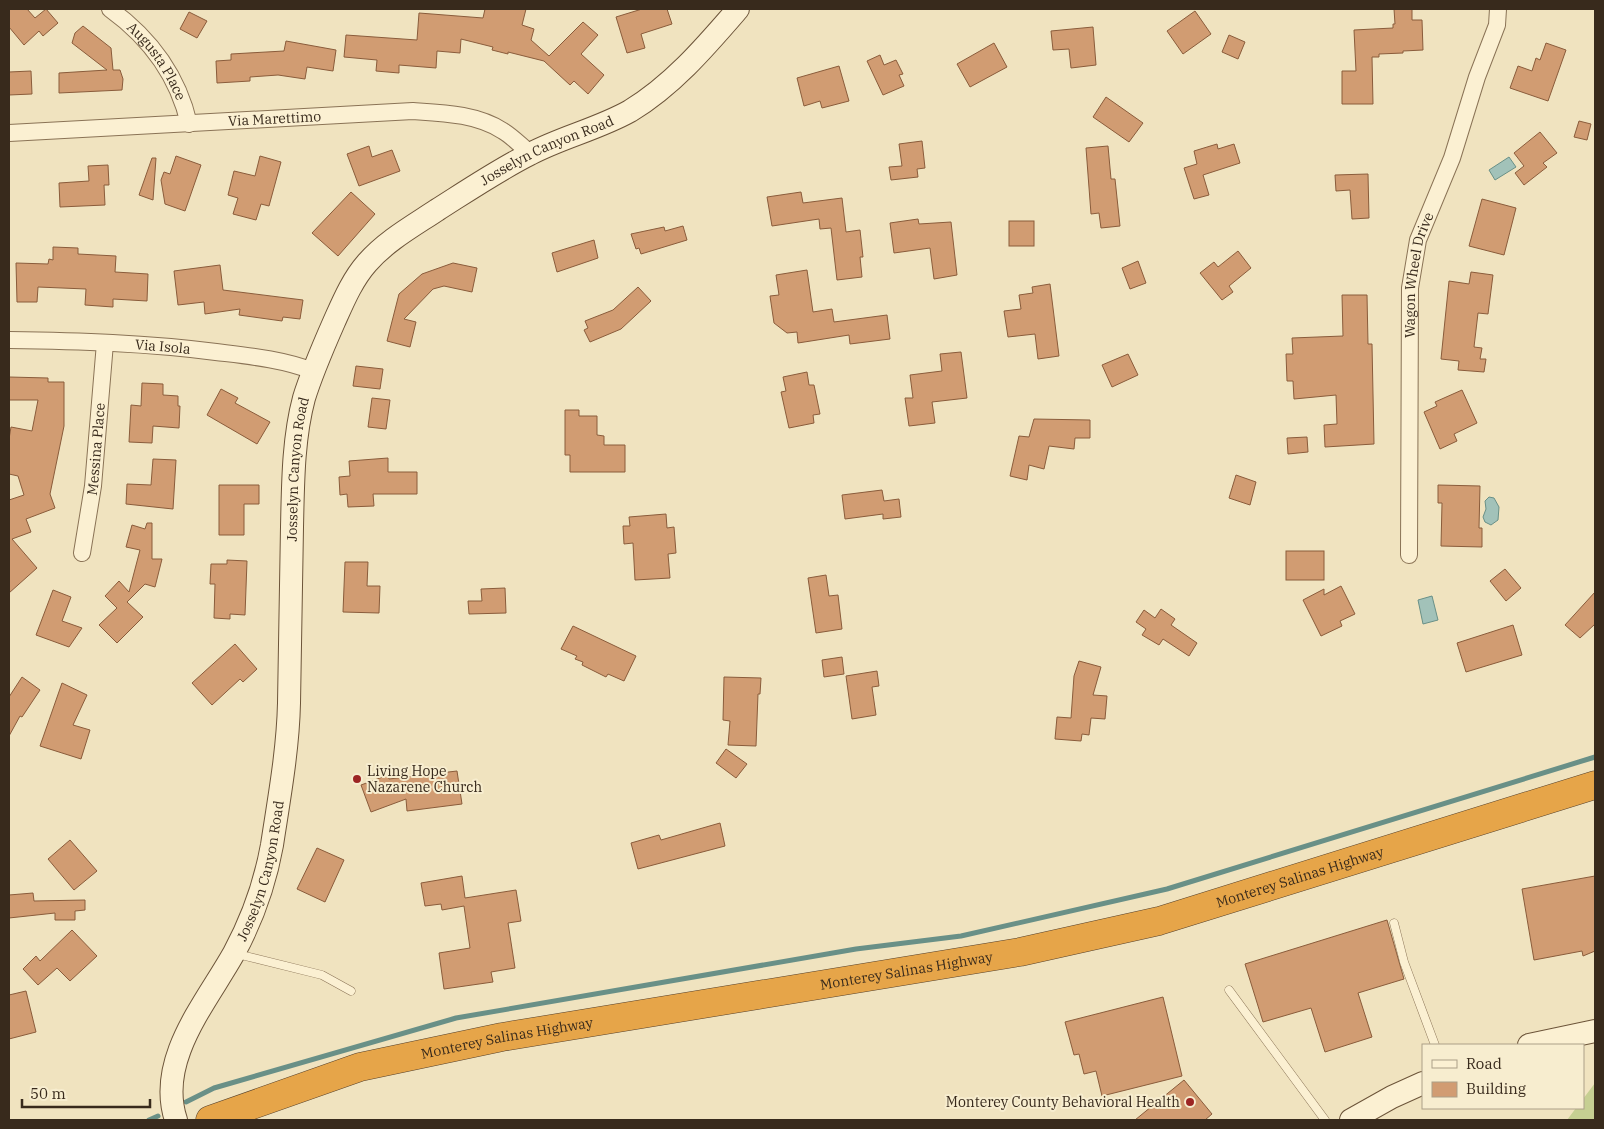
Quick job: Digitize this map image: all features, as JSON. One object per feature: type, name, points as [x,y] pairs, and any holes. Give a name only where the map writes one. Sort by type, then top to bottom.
[{"type":"highway","name":"Monterey Salinas Highway","points":[[210,1120],[370,1065],[502,1037],[1020,952],[1158,921],[1595,785]]},
{"type":"street","name":"Augusta Place","points":[[110,9],[133,28],[168,69],[181,94],[189,124]]},
{"type":"street","name":"Josselyn Canyon Road","points":[[176,1120],[170,1095],[175,1063],[197,1015],[234,953],[261,895],[266,876],[289,707],[296,453],[304,400],[313,371],[348,291],[358,274],[377,252],[471,188],[530,153],[607,123],[632,109],[656,92],[697,56],[738,9]]},
{"type":"street","name":"Wagon Wheel Drive","points":[[1409,555],[1410,288],[1418,240],[1452,158],[1477,77],[1497,24],[1498,9]]},
{"type":"street","name":"Via Marettimo","points":[[9,133],[413,111],[451,114],[478,120],[502,130],[530,153]]},
{"type":"street","name":"Via Isola","points":[[9,340],[171,346],[264,358],[295,364],[313,371]]},
{"type":"street","name":"Messina Place","points":[[82,553],[93,486],[105,343]]},
{"type":"street","points":[[1533,1044],[1595,1031]]},
{"type":"street","points":[[1351,1120],[1392,1097],[1422,1083]]},
{"type":"lane","points":[[1394,922],[1404,962],[1436,1044]]},
{"type":"lane","points":[[234,953],[322,975],[351,991]]},
{"type":"lane","points":[[1229,990],[1325,1120]]},
{"type":"green space","points":[[1595,1083],[1595,1120],[1567,1120],[1575,1109],[1584,1109],[1584,1098]]},
{"type":"water","points":[[1509,157],[1516,167],[1495,180],[1489,170]]},
{"type":"water","points":[[1489,497],[1494,498],[1499,507],[1498,520],[1491,525],[1485,522],[1483,517],[1486,509],[1485,501]]},
{"type":"water","points":[[1432,596],[1438,620],[1423,624],[1418,600]]},
{"type":"building","points":[[9,9],[27,9],[35,18],[46,9],[58,23],[43,36],[39,31],[24,45],[9,27]]},
{"type":"building","points":[[485,9],[526,9],[522,25],[534,29],[531,40],[549,56],[583,22],[598,35],[581,54],[604,75],[588,94],[574,81],[570,85],[544,61],[492,50],[493,47],[461,39],[460,53],[437,51],[436,68],[399,65],[399,73],[376,71],[377,60],[344,57],[346,35],[417,40],[419,13],[483,18]]},
{"type":"building","points":[[642,9],[667,9],[672,24],[641,34],[645,48],[627,53],[616,17]]},
{"type":"building","points":[[1394,9],[1412,9],[1412,20],[1422,20],[1423,50],[1379,54],[1379,57],[1372,57],[1373,104],[1342,104],[1342,71],[1356,71],[1354,30],[1393,28],[1393,24],[1395,24]]},
{"type":"building","points":[[1195,11],[1211,34],[1183,54],[1167,31]]},
{"type":"building","points":[[189,12],[207,21],[197,38],[180,29]]},
{"type":"building","points":[[83,26],[111,48],[113,70],[120,70],[123,79],[122,90],[59,93],[59,73],[107,70],[72,43],[75,33]]},
{"type":"building","points":[[1093,27],[1096,65],[1071,68],[1069,49],[1053,50],[1051,31]]},
{"type":"building","points":[[1229,35],[1245,42],[1238,59],[1222,52]]},
{"type":"building","points":[[286,41],[336,50],[333,71],[307,67],[305,79],[278,75],[250,77],[250,81],[217,83],[216,61],[231,60],[231,54],[284,51]]},
{"type":"building","points":[[994,43],[1007,67],[970,87],[957,64]]},
{"type":"building","points":[[1546,43],[1566,50],[1548,101],[1510,88],[1518,66],[1532,71],[1536,58],[1540,60]]},
{"type":"building","points":[[880,55],[884,65],[896,60],[903,74],[899,75],[904,86],[883,95],[867,61]]},
{"type":"building","points":[[839,66],[849,101],[822,108],[820,101],[804,106],[797,78]]},
{"type":"building","points":[[31,71],[32,94],[9,95],[9,72]]},
{"type":"building","points":[[1106,97],[1143,123],[1129,142],[1093,117]]},
{"type":"building","points":[[1579,121],[1591,124],[1587,140],[1574,137]]},
{"type":"building","points":[[1540,132],[1557,153],[1543,163],[1547,167],[1524,185],[1515,173],[1524,166],[1514,153]]},
{"type":"building","points":[[922,141],[925,168],[917,169],[918,177],[891,180],[889,167],[902,166],[899,144]]},
{"type":"building","points":[[1217,144],[1218,149],[1234,144],[1240,163],[1203,175],[1209,195],[1194,199],[1184,168],[1197,164],[1194,151]]},
{"type":"building","points":[[369,146],[372,157],[392,150],[400,171],[359,186],[347,154]]},
{"type":"building","points":[[1108,146],[1111,179],[1115,179],[1120,226],[1101,228],[1099,213],[1091,214],[1086,148]]},
{"type":"building","points":[[176,156],[201,165],[185,211],[165,204],[161,180],[164,172],[170,174]]},
{"type":"building","points":[[260,156],[281,162],[269,206],[261,204],[256,220],[233,214],[238,198],[228,195],[234,171],[255,176]]},
{"type":"building","points":[[152,158],[156,158],[153,200],[139,195]]},
{"type":"building","points":[[108,165],[109,185],[104,185],[105,205],[60,207],[59,183],[89,181],[88,166]]},
{"type":"building","points":[[1368,174],[1369,218],[1352,219],[1350,190],[1336,191],[1335,175]]},
{"type":"building","points":[[351,192],[375,214],[338,256],[312,233]]},
{"type":"building","points":[[801,192],[803,203],[842,198],[846,232],[860,230],[863,257],[860,257],[862,277],[837,280],[831,228],[820,229],[819,219],[772,226],[767,197]]},
{"type":"building","points":[[1482,199],[1516,208],[1504,255],[1469,246]]},
{"type":"building","points":[[918,219],[919,224],[951,222],[957,275],[934,279],[930,248],[894,253],[890,223]]},
{"type":"building","points":[[1009,221],[1034,221],[1034,246],[1009,246]]},
{"type":"building","points":[[683,226],[687,240],[641,254],[639,248],[636,249],[631,234],[664,227],[665,231]]},
{"type":"building","points":[[594,240],[598,258],[557,272],[552,253]]},
{"type":"building","points":[[53,247],[78,248],[78,254],[116,256],[115,272],[148,274],[147,301],[113,299],[113,307],[85,305],[86,289],[38,287],[37,302],[17,302],[16,263],[48,264],[49,259],[53,260]]},
{"type":"building","points":[[1238,251],[1251,268],[1229,286],[1233,292],[1222,300],[1200,273],[1214,262],[1218,267]]},
{"type":"building","points":[[1138,261],[1146,283],[1130,289],[1122,268]]},
{"type":"building","points":[[453,263],[477,268],[472,292],[444,286],[433,289],[404,319],[416,322],[410,347],[387,341],[399,294],[422,274]]},
{"type":"building","points":[[220,265],[223,290],[303,300],[300,319],[283,317],[282,321],[239,315],[240,309],[205,314],[204,302],[178,305],[174,271]]},
{"type":"building","points":[[807,270],[813,312],[832,309],[834,322],[887,315],[890,339],[850,344],[849,335],[798,343],[797,332],[787,333],[774,323],[770,296],[779,295],[776,275]]},
{"type":"building","points":[[1471,272],[1493,275],[1488,314],[1478,313],[1474,347],[1482,348],[1480,359],[1486,359],[1484,372],[1458,370],[1459,361],[1441,359],[1449,281],[1469,284]]},
{"type":"building","points":[[1050,284],[1059,356],[1038,359],[1035,334],[1008,337],[1004,311],[1021,309],[1019,295],[1033,293],[1032,287]]},
{"type":"building","points":[[638,287],[651,301],[621,329],[590,342],[584,330],[588,328],[585,321],[613,310]]},
{"type":"building","points":[[1342,295],[1367,295],[1368,344],[1372,344],[1374,444],[1325,447],[1324,425],[1337,424],[1336,395],[1294,399],[1293,381],[1287,381],[1286,354],[1293,354],[1292,338],[1343,336]]},
{"type":"building","points":[[961,352],[967,398],[932,402],[935,423],[909,426],[905,398],[913,398],[910,375],[942,371],[940,354]]},
{"type":"building","points":[[1128,354],[1138,375],[1112,387],[1102,365]]},
{"type":"building","points":[[356,366],[383,369],[380,389],[353,386]]},
{"type":"building","points":[[807,372],[809,385],[814,385],[820,414],[813,415],[814,423],[789,428],[781,392],[786,391],[783,377]]},
{"type":"building","points":[[9,377],[48,378],[48,382],[64,382],[64,426],[50,494],[55,508],[26,519],[31,532],[12,539],[37,568],[9,593],[9,500],[24,495],[18,476],[9,474],[9,439],[11,427],[32,431],[38,400],[9,400]]},
{"type":"building","points":[[142,383],[163,384],[163,395],[178,396],[178,406],[180,406],[179,428],[153,426],[152,443],[129,442],[131,405],[141,406]]},
{"type":"building","points":[[221,389],[238,398],[235,403],[270,422],[257,444],[207,415]]},
{"type":"building","points":[[1462,390],[1477,423],[1454,434],[1457,441],[1440,449],[1424,412],[1437,406],[1435,402]]},
{"type":"building","points":[[372,398],[390,400],[386,429],[368,427]]},
{"type":"building","points":[[565,410],[579,410],[579,416],[597,416],[597,435],[604,436],[604,445],[625,445],[625,472],[570,472],[570,455],[565,455]]},
{"type":"building","points":[[1034,419],[1090,420],[1090,438],[1075,438],[1074,449],[1049,446],[1044,469],[1029,465],[1027,480],[1010,476],[1019,436],[1029,437]]},
{"type":"building","points":[[1307,437],[1308,452],[1288,454],[1287,438]]},
{"type":"building","points":[[388,458],[388,472],[417,472],[417,494],[373,494],[374,506],[348,507],[347,494],[340,495],[339,477],[350,476],[349,461]]},
{"type":"building","points":[[153,459],[176,460],[173,509],[126,504],[127,484],[151,485]]},
{"type":"building","points":[[1236,475],[1256,482],[1250,505],[1229,498]]},
{"type":"building","points":[[219,485],[259,485],[259,504],[244,504],[244,535],[219,535]]},
{"type":"building","points":[[1438,485],[1480,486],[1479,528],[1482,528],[1482,547],[1441,546],[1442,503],[1438,503]]},
{"type":"building","points":[[882,490],[884,501],[899,499],[901,517],[883,519],[883,514],[845,519],[842,495]]},
{"type":"building","points":[[666,514],[667,528],[674,527],[676,553],[668,554],[670,578],[635,580],[633,543],[624,544],[623,526],[630,526],[629,517]]},
{"type":"building","points":[[147,523],[152,523],[152,559],[162,559],[155,587],[145,584],[127,602],[143,617],[117,643],[99,625],[117,608],[105,596],[119,581],[129,592],[140,550],[126,547],[132,525],[145,529]]},
{"type":"building","points":[[1286,551],[1324,551],[1324,580],[1286,580]]},
{"type":"building","points":[[227,560],[247,561],[245,615],[230,614],[230,619],[214,618],[215,584],[210,584],[211,564],[227,564]]},
{"type":"building","points":[[345,562],[368,562],[367,586],[380,586],[379,613],[343,612]]},
{"type":"building","points":[[1505,569],[1521,588],[1506,601],[1490,581]]},
{"type":"building","points":[[826,575],[829,596],[838,595],[842,629],[816,633],[808,578]]},
{"type":"building","points":[[1341,586],[1355,614],[1340,621],[1342,626],[1321,636],[1303,600],[1324,589],[1324,595]]},
{"type":"building","points":[[505,588],[506,613],[469,614],[468,601],[482,601],[481,589]]},
{"type":"building","points":[[53,590],[71,597],[62,621],[82,628],[69,647],[36,635]]},
{"type":"building","points":[[1595,592],[1595,624],[1580,638],[1565,625]]},
{"type":"building","points":[[1161,609],[1175,619],[1171,625],[1197,643],[1189,656],[1163,639],[1159,645],[1142,635],[1146,629],[1136,622],[1144,610],[1155,618]]},
{"type":"building","points":[[1513,625],[1522,655],[1466,672],[1457,643]]},
{"type":"building","points":[[573,626],[636,656],[624,681],[608,674],[606,677],[582,665],[583,662],[575,659],[577,656],[561,649]]},
{"type":"building","points":[[235,644],[257,669],[243,682],[240,679],[212,705],[192,683]]},
{"type":"building","points":[[842,657],[844,674],[824,677],[822,660]]},
{"type":"building","points":[[1079,661],[1101,667],[1093,695],[1107,696],[1105,719],[1091,718],[1089,735],[1082,734],[1081,741],[1055,739],[1057,717],[1071,718],[1074,676]]},
{"type":"building","points":[[877,671],[879,686],[872,687],[876,715],[852,719],[846,676]]},
{"type":"building","points":[[22,677],[40,690],[22,717],[20,716],[9,736],[9,697]]},
{"type":"building","points":[[724,677],[761,678],[760,694],[758,694],[756,746],[728,745],[730,721],[723,720]]},
{"type":"building","points":[[62,683],[87,695],[73,725],[90,730],[81,759],[40,746]]},
{"type":"building","points":[[726,749],[747,764],[736,778],[716,763]]},
{"type":"building","points":[[457,771],[462,804],[407,811],[406,799],[371,812],[361,785],[388,775],[389,779]]},
{"type":"building","points":[[720,823],[725,846],[638,869],[631,843],[659,835],[661,840]]},
{"type":"building","points":[[70,840],[97,871],[74,890],[48,859]]},
{"type":"building","points":[[317,848],[344,860],[325,902],[297,889]]},
{"type":"building","points":[[462,876],[465,898],[516,890],[521,921],[508,923],[515,968],[491,972],[493,982],[444,989],[439,953],[470,948],[464,906],[442,910],[441,904],[425,906],[421,883]]},
{"type":"building","points":[[1595,876],[1595,951],[1583,956],[1582,951],[1534,960],[1522,889]]},
{"type":"building","points":[[33,893],[34,901],[85,900],[85,910],[75,911],[75,920],[55,920],[55,913],[9,918],[9,895]]},
{"type":"building","points":[[1387,920],[1404,979],[1358,993],[1372,1037],[1325,1052],[1311,1008],[1263,1022],[1245,964]]},
{"type":"building","points":[[72,930],[97,956],[70,981],[57,968],[38,985],[23,969],[36,956],[40,961]]},
{"type":"building","points":[[26,991],[36,1032],[9,1039],[9,995]]},
{"type":"building","points":[[1163,997],[1182,1076],[1102,1096],[1096,1071],[1084,1074],[1079,1054],[1074,1055],[1065,1022]]},
{"type":"building","name":"Monterey County Behavioral Health","points":[[1184,1080],[1212,1114],[1205,1120],[1135,1120]]},
{"type":"waterway","points":[[186,1102],[214,1088],[456,1018],[856,949],[961,936],[1167,889],[1595,757]]},
{"type":"waterway","points":[[149,1120],[158,1116]]},
{"type":"place","name":"Living Hope Nazarene Church","points":[[357,779]]},
{"type":"place","name":"Monterey County Behavioral Health","points":[[1190,1102]]}]
